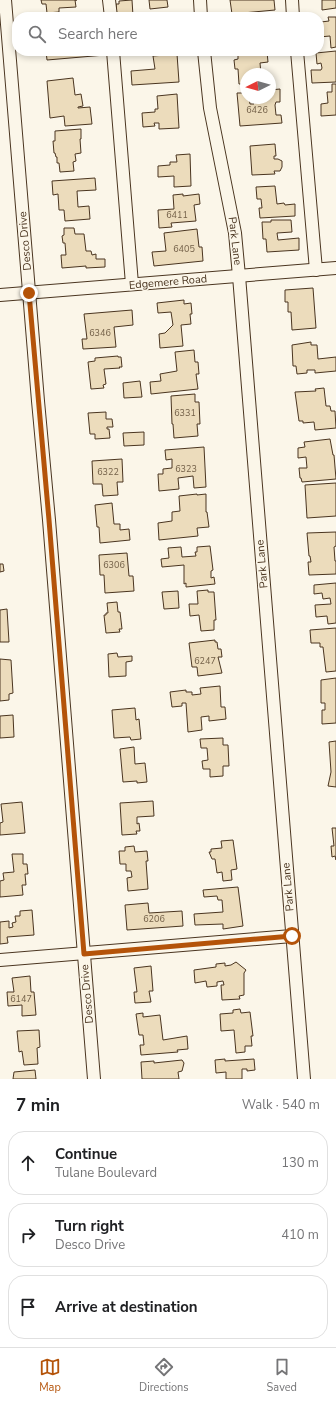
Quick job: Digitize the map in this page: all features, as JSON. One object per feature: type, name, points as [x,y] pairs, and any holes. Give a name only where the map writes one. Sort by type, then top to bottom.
[{"type":"street","name":"Desco Drive","points":[[5,0],[94,1079]]},
{"type":"street","points":[[109,0],[110,12]]},
{"type":"street","points":[[200,0],[201,12]]},
{"type":"street","points":[[292,0],[293,12]]},
{"type":"street","points":[[113,56],[132,284]]},
{"type":"street","name":"Park Lane","points":[[205,56],[210,108],[235,233],[304,1079]]},
{"type":"street","points":[[296,56],[316,270]]},
{"type":"street","name":"Edgemere Road","points":[[0,295],[336,268]]},
{"type":"street","points":[[0,960],[292,936]]},
{"type":"building","points":[[41,0],[75,0],[76,7],[59,8],[59,12],[47,12],[46,4],[42,4]]},
{"type":"building","points":[[132,0],[133,12],[117,12],[116,4],[119,4],[119,1]]},
{"type":"building","points":[[149,0],[167,0],[168,7],[150,9]]},
{"type":"building","points":[[230,0],[274,0],[275,10],[232,12]]},
{"type":"building","points":[[322,0],[336,0],[336,8],[322,10]]},
{"type":"building","points":[[328,17],[336,17],[336,47],[331,48],[330,36],[324,37],[324,22],[329,21]]},
{"type":"building","points":[[336,51],[336,82],[312,83],[311,70],[321,70],[322,68],[321,63],[317,64],[316,56],[324,56],[324,52]]},
{"type":"building","points":[[47,56],[93,56],[47,60]]},
{"type":"building","points":[[153,56],[177,56],[179,82],[132,85],[131,71],[155,69]]},
{"type":"building","points":[[238,56],[267,56],[268,62],[260,63],[260,68],[240,68],[239,84],[238,69],[235,69],[234,60],[238,59]]},
{"type":"building","points":[[73,78],[75,95],[81,94],[83,106],[78,108],[90,107],[92,124],[65,126],[64,116],[50,118],[47,81]]},
{"type":"building","points":[[332,84],[336,84],[336,115],[321,116],[321,104],[328,103],[327,92],[332,92]]},
{"type":"building","points":[[276,89],[280,89],[280,102],[276,102]]},
{"type":"building","points":[[237,93],[240,93],[240,104],[275,104],[276,115],[281,115],[282,123],[240,126]]},
{"type":"building","points":[[177,94],[179,128],[159,129],[159,123],[154,123],[155,126],[143,127],[142,113],[155,112],[155,109],[158,109],[157,96]]},
{"type":"building","points":[[81,129],[81,153],[75,154],[76,161],[73,162],[74,171],[60,172],[59,163],[57,163],[57,157],[54,153],[53,141],[55,141],[55,131]]},
{"type":"building","points":[[275,144],[276,156],[274,156],[274,159],[282,161],[280,171],[274,171],[275,174],[252,175],[250,146]]},
{"type":"building","points":[[190,154],[191,186],[174,187],[174,176],[158,177],[158,166],[170,165],[170,162],[177,162],[176,155]]},
{"type":"building","points":[[95,178],[96,190],[77,191],[78,207],[89,206],[90,219],[65,221],[64,210],[59,210],[58,194],[53,195],[52,181]]},
{"type":"building","points":[[275,186],[277,204],[295,204],[295,216],[260,218],[259,208],[262,208],[261,199],[257,199],[256,187]]},
{"type":"building","points":[[183,194],[183,196],[199,194],[200,204],[194,205],[196,221],[171,223],[172,227],[159,228],[158,210],[174,209],[173,195]]},
{"type":"building","points":[[271,220],[291,220],[292,232],[277,233],[278,240],[299,238],[299,250],[267,252],[266,239],[263,239],[262,222],[271,222]]},
{"type":"building","points":[[64,228],[74,228],[75,234],[84,234],[86,251],[91,251],[92,255],[96,254],[96,259],[105,259],[105,267],[86,268],[86,266],[62,268],[61,255],[66,255],[65,243],[63,243],[62,236],[64,235]]},
{"type":"building","points":[[197,229],[199,247],[202,247],[203,261],[154,266],[152,252],[166,251],[164,233]]},
{"type":"building","points":[[313,288],[316,328],[292,330],[291,312],[288,312],[288,302],[285,302],[285,290]]},
{"type":"building","points":[[184,300],[184,304],[191,303],[192,314],[190,314],[191,324],[181,325],[183,346],[160,348],[159,334],[165,333],[173,325],[171,312],[158,313],[157,303]]},
{"type":"building","points":[[132,310],[133,325],[114,327],[116,347],[83,349],[82,339],[87,339],[84,314]]},
{"type":"building","points":[[311,342],[311,345],[317,345],[318,359],[336,357],[336,371],[315,373],[315,370],[307,370],[307,373],[297,374],[296,366],[293,366],[292,345]]},
{"type":"building","points":[[194,350],[195,362],[198,362],[199,374],[196,374],[198,389],[151,394],[150,382],[161,381],[160,374],[177,371],[175,352]]},
{"type":"building","points":[[121,357],[122,367],[104,369],[106,384],[103,385],[104,388],[91,389],[88,362],[95,361],[95,358]]},
{"type":"building","points":[[140,381],[142,397],[124,398],[123,383]]},
{"type":"building","points":[[324,388],[326,406],[330,406],[331,411],[335,411],[336,428],[315,430],[314,422],[303,423],[303,421],[299,421],[295,392],[316,391],[315,389]]},
{"type":"building","points":[[195,394],[195,402],[199,402],[200,424],[197,424],[198,436],[174,438],[171,396]]},
{"type":"building","points":[[106,412],[106,419],[112,419],[113,427],[107,427],[107,429],[109,429],[110,438],[95,439],[95,434],[90,434],[88,413]]},
{"type":"building","points":[[144,432],[144,445],[124,446],[123,433]]},
{"type":"building","points":[[330,439],[334,455],[336,479],[302,482],[299,468],[307,468],[306,457],[298,458],[298,448],[305,447],[304,442]]},
{"type":"building","points":[[204,447],[206,487],[194,488],[193,476],[178,478],[179,489],[159,491],[158,474],[163,474],[163,469],[172,468],[172,459],[166,460],[165,450]]},
{"type":"building","points":[[122,459],[123,482],[117,482],[118,495],[103,496],[102,484],[93,484],[92,461]]},
{"type":"building","points":[[336,483],[336,516],[307,518],[305,485]]},
{"type":"building","points":[[206,494],[206,512],[209,527],[197,528],[198,536],[159,540],[158,523],[172,521],[172,512],[180,511],[179,496]]},
{"type":"building","points":[[112,503],[114,524],[120,524],[120,530],[129,529],[130,540],[100,543],[95,505]]},
{"type":"building","points":[[336,532],[336,546],[334,547],[336,574],[309,575],[308,562],[311,562],[307,533]]},
{"type":"building","points":[[210,546],[213,570],[211,571],[211,578],[214,577],[215,584],[186,587],[186,583],[184,584],[184,565],[162,567],[161,559],[169,558],[168,548],[181,547],[182,557],[196,556],[195,552],[197,552],[197,547]]},
{"type":"building","points":[[127,553],[129,576],[133,576],[134,591],[105,593],[104,575],[100,575],[99,555]]},
{"type":"building","points":[[0,564],[3,564],[4,571],[0,572]]},
{"type":"building","points":[[336,583],[336,623],[328,624],[327,616],[316,617],[315,605],[331,604],[330,598],[323,599],[322,593],[314,594],[314,585]]},
{"type":"building","points":[[208,590],[208,592],[214,592],[216,620],[214,620],[214,630],[201,631],[199,615],[190,616],[189,604],[198,604],[197,591]]},
{"type":"building","points":[[178,591],[179,608],[164,609],[162,592]]},
{"type":"building","points":[[117,602],[122,629],[119,629],[120,632],[106,633],[104,615],[108,613],[107,603]]},
{"type":"building","points":[[7,609],[9,642],[0,642],[0,610]]},
{"type":"building","points":[[336,628],[336,671],[326,672],[323,647],[320,647],[320,643],[311,643],[310,630]]},
{"type":"building","points":[[215,640],[215,642],[217,642],[218,649],[221,649],[222,657],[218,657],[222,673],[198,676],[197,667],[192,667],[189,643]]},
{"type":"building","points":[[117,653],[118,657],[132,656],[132,661],[126,662],[126,676],[109,677],[108,654]]},
{"type":"building","points":[[0,659],[11,660],[13,693],[9,694],[9,700],[0,701]]},
{"type":"building","points":[[336,678],[336,723],[322,724],[322,710],[325,710],[325,703],[321,703],[321,680]]},
{"type":"building","points":[[220,686],[221,707],[225,707],[226,719],[209,721],[209,716],[201,717],[202,730],[188,732],[186,703],[182,703],[182,706],[172,707],[170,692],[186,690],[186,692],[192,692],[192,695],[201,694],[200,688]]},
{"type":"building","points":[[135,708],[136,720],[139,719],[141,739],[131,740],[130,737],[114,738],[112,710]]},
{"type":"building","points":[[13,715],[14,737],[0,738],[0,716]]},
{"type":"building","points":[[223,738],[223,745],[228,745],[229,766],[223,766],[223,776],[210,777],[210,769],[203,769],[202,761],[208,760],[207,748],[201,748],[200,739]]},
{"type":"building","points":[[336,741],[336,787],[328,786],[331,772],[329,742]]},
{"type":"building","points":[[134,747],[135,764],[145,763],[147,782],[123,782],[120,749]]},
{"type":"building","points":[[153,801],[154,816],[137,817],[137,824],[139,823],[140,831],[136,831],[137,834],[122,835],[120,803]]},
{"type":"building","points":[[22,802],[25,833],[0,835],[0,823],[3,822],[1,804]]},
{"type":"building","points":[[332,828],[336,828],[336,860],[335,856],[332,857],[331,846],[334,846]]},
{"type":"building","points":[[233,840],[237,869],[231,870],[232,880],[223,881],[222,872],[217,873],[215,859],[212,859],[209,852],[211,852],[211,849],[222,848],[221,841]]},
{"type":"building","points":[[134,846],[135,852],[147,851],[148,861],[146,861],[148,889],[128,891],[127,878],[132,877],[131,871],[126,871],[126,864],[120,864],[119,851],[125,851],[125,847]]},
{"type":"building","points":[[12,854],[23,854],[23,864],[27,864],[28,874],[25,874],[26,885],[22,885],[23,895],[0,897],[0,881],[4,880],[3,873],[14,872]]},
{"type":"building","points":[[238,887],[243,926],[223,929],[223,924],[195,925],[194,914],[223,912],[222,900],[218,900],[217,896],[204,897],[203,890]]},
{"type":"building","points":[[148,903],[149,913],[182,911],[183,926],[127,930],[125,905]]},
{"type":"building","points":[[32,910],[34,935],[7,937],[8,943],[0,944],[0,922],[9,921],[9,928],[13,927],[12,923],[16,922],[15,916],[20,916],[20,911]]},
{"type":"building","points":[[236,962],[246,970],[244,973],[244,995],[239,996],[240,999],[222,1000],[221,985],[224,985],[223,981],[217,982],[217,986],[207,987],[206,981],[195,983],[194,970],[216,967],[216,964],[225,963],[225,966],[231,965]]},
{"type":"building","points":[[151,966],[153,991],[149,991],[151,1002],[135,1003],[134,992],[137,992],[134,968]]},
{"type":"building","points":[[30,976],[31,992],[34,992],[36,1015],[22,1016],[22,1005],[8,1006],[7,992],[14,992],[12,978]]},
{"type":"building","points":[[240,1009],[241,1013],[250,1012],[253,1036],[251,1036],[252,1046],[245,1046],[245,1052],[236,1053],[234,1030],[221,1031],[220,1014],[233,1013],[233,1010]]},
{"type":"building","points":[[143,1013],[143,1017],[160,1015],[163,1040],[187,1036],[188,1049],[177,1050],[178,1052],[141,1055],[140,1045],[144,1045],[143,1035],[139,1035],[136,1014]]},
{"type":"building","points":[[39,1030],[40,1047],[37,1048],[38,1064],[24,1065],[22,1051],[19,1052],[17,1031]]},
{"type":"building","points":[[225,1059],[225,1061],[254,1059],[255,1070],[247,1071],[247,1069],[242,1069],[242,1079],[226,1079],[226,1072],[216,1073],[215,1060]]},
{"type":"building","points":[[182,1060],[184,1063],[182,1071],[178,1072],[179,1079],[142,1079],[141,1062],[154,1061],[154,1063]]},
{"type":"building","points":[[35,1070],[36,1079],[13,1079],[14,1072]]},
{"type":"route","points":[[29,293],[84,954],[292,936]]}]
